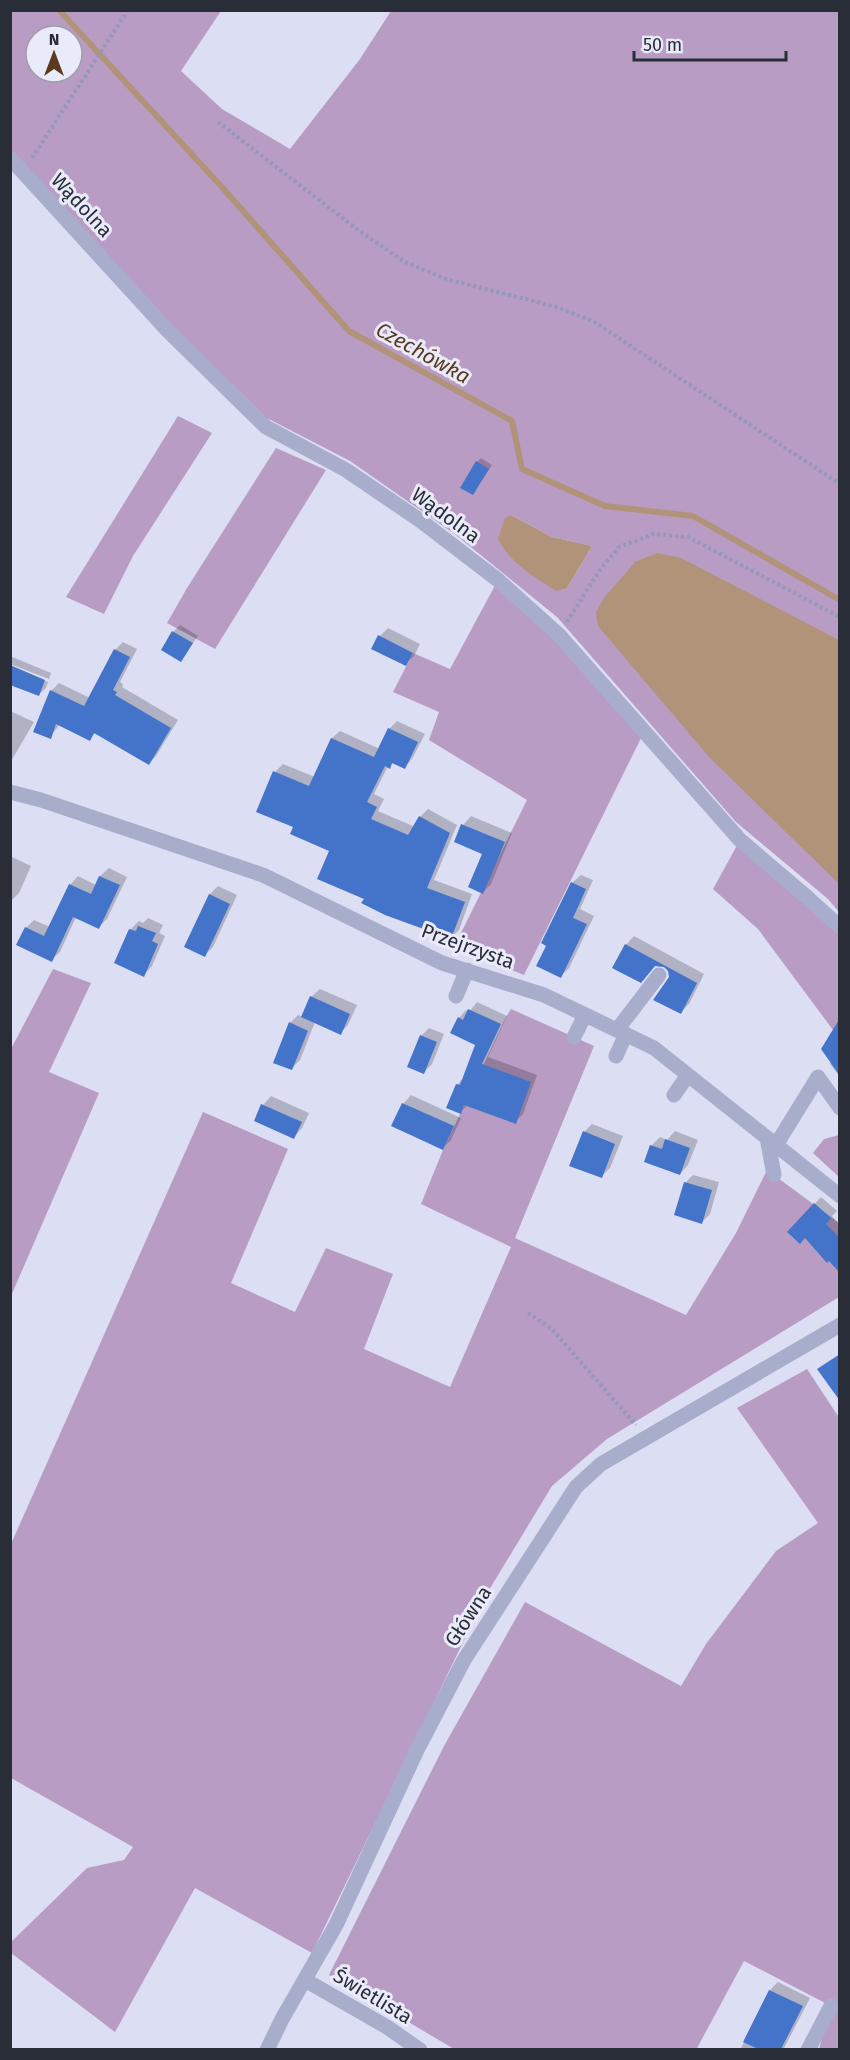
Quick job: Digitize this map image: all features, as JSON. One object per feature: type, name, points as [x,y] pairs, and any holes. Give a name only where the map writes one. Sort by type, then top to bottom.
[{"type":"street","name":"Wądolna","points":[[10,158],[168,331],[267,428],[346,470],[422,521],[498,580],[559,635],[740,840],[840,927]]},
{"type":"street","name":"Przejrzysta","points":[[10,792],[41,800],[263,875],[442,963],[544,995],[654,1048],[840,1196]]},
{"type":"street","points":[[456,996],[466,970]]},
{"type":"street","points":[[616,1056],[621,1032],[659,975]]},
{"type":"street","points":[[574,1037],[585,1015]]},
{"type":"street","points":[[674,1095],[688,1075]]},
{"type":"street","points":[[774,1175],[771,1142],[818,1077],[840,1107]]},
{"type":"street","name":"Główna","points":[[267,2049],[336,1925],[417,1750],[464,1660],[576,1487],[601,1464],[840,1325]]},
{"type":"street","name":"Świetlista","points":[[305,1980],[387,2027],[420,2049]]},
{"type":"street","points":[[808,2049],[831,2006]]},
{"type":"path","points":[[23,173],[128,10]]},
{"type":"path","points":[[218,122],[357,230],[405,262],[446,279],[552,306],[593,321],[840,484]]},
{"type":"path","points":[[559,635],[599,571],[619,547],[653,534],[688,537],[840,617]]},
{"type":"path","points":[[528,1313],[551,1328],[646,1437]]},
{"type":"shaded area","points":[[10,11],[221,11],[181,71],[222,109],[290,149],[360,59],[391,11],[839,11],[839,912],[828,899],[736,822],[557,617],[456,535],[350,461],[263,416],[203,359],[11,157]],"holes":[[[511,515],[552,537],[592,546],[567,588]]]},
{"type":"shaded area","points":[[178,416],[212,433],[133,556],[104,614],[66,597]]},
{"type":"shaded area","points":[[276,448],[326,470],[215,649],[167,623]]},
{"type":"shaded area","points":[[511,515],[552,537],[592,546],[567,588],[556,591],[523,569],[503,548],[498,539],[505,518]]},
{"type":"shaded area","points":[[657,553],[681,558],[839,640],[839,884],[709,757],[598,626],[596,612],[604,598],[635,562]]},
{"type":"shaded area","points":[[498,580],[644,732],[524,975],[454,947],[527,800],[429,740],[439,712],[393,692],[413,653],[450,669]]},
{"type":"shaded area","points":[[740,840],[839,927],[839,1038],[758,929],[713,889]]},
{"type":"shaded area","points":[[53,969],[91,983],[49,1072],[99,1093],[11,1296],[11,1049]]},
{"type":"shaded area","points":[[511,1009],[594,1046],[515,1238],[686,1315],[736,1233],[767,1170],[839,1223],[839,1297],[607,1439],[552,1486],[486,1595],[312,1953],[195,1888],[115,2032],[11,1953],[11,1942],[87,1868],[124,1860],[133,1847],[11,1778],[11,1544],[203,1112],[288,1149],[231,1283],[295,1312],[326,1248],[393,1274],[364,1349],[450,1387],[511,1247],[421,1204],[443,1150]]},
{"type":"shaded area","points":[[840,1135],[839,1177],[813,1153],[824,1139]]},
{"type":"shaded area","points":[[807,1369],[840,1419],[839,2049],[819,2049],[831,2006],[744,1961],[696,2050],[454,2049],[329,1975],[444,1746],[525,1602],[681,1686],[706,1644],[776,1551],[818,1523],[737,1408]]},
{"type":"building","points":[[476,461],[489,469],[473,495],[460,488]]},
{"type":"building","points":[[172,631],[193,643],[181,662],[161,650]]},
{"type":"building","points":[[378,635],[413,653],[406,666],[371,649]]},
{"type":"building","points":[[114,649],[130,657],[113,690],[117,692],[115,695],[171,728],[149,765],[94,733],[90,741],[56,724],[51,739],[33,732],[50,690],[84,706]]},
{"type":"building","points":[[10,665],[45,680],[39,696],[10,685]]},
{"type":"building","points":[[388,728],[418,742],[405,769],[392,763],[390,769],[385,766],[367,802],[377,807],[371,819],[408,835],[419,816],[450,833],[427,888],[465,902],[451,939],[385,915],[361,903],[364,899],[317,879],[329,851],[290,834],[293,827],[256,812],[273,771],[309,786],[331,738],[374,757]]},
{"type":"building","points":[[461,824],[505,842],[483,894],[468,887],[482,854],[454,842]]},
{"type":"building","points":[[99,876],[120,885],[99,929],[73,917],[52,962],[16,945],[25,927],[44,936],[69,884],[91,894]]},
{"type":"building","points":[[571,882],[586,889],[573,918],[587,924],[561,978],[536,966],[546,946],[541,943]]},
{"type":"building","points":[[209,894],[230,904],[205,957],[184,947]]},
{"type":"building","points":[[138,926],[156,933],[152,941],[158,944],[144,977],[114,963],[129,929],[136,931]]},
{"type":"building","points":[[625,944],[697,983],[681,1014],[653,1000],[669,977],[664,967],[655,966],[641,983],[612,968]]},
{"type":"building","points":[[310,996],[350,1014],[341,1035],[301,1017]]},
{"type":"building","points":[[468,1009],[501,1024],[482,1064],[531,1082],[516,1124],[464,1105],[461,1114],[446,1108],[456,1084],[460,1085],[475,1045],[450,1033],[458,1017],[463,1020]]},
{"type":"building","points":[[840,1018],[840,1076],[821,1049]]},
{"type":"building","points":[[289,1022],[308,1031],[292,1070],[273,1063]]},
{"type":"building","points":[[420,1035],[437,1042],[424,1074],[407,1067]]},
{"type":"building","points":[[402,1103],[454,1126],[443,1150],[391,1126]]},
{"type":"building","points":[[261,1104],[302,1122],[294,1139],[254,1121]]},
{"type":"building","points":[[583,1131],[615,1144],[602,1178],[569,1166]]},
{"type":"building","points":[[665,1139],[690,1148],[680,1175],[644,1162],[650,1145],[662,1149]]},
{"type":"building","points":[[684,1182],[712,1190],[702,1224],[674,1215]]},
{"type":"building","points":[[814,1203],[831,1218],[826,1224],[840,1238],[840,1273],[829,1261],[827,1263],[805,1238],[800,1244],[787,1232]]},
{"type":"building","points":[[840,1354],[840,1401],[817,1369]]},
{"type":"building","points":[[769,1990],[803,2006],[781,2049],[758,2049],[743,2042]]},
{"type":"waterway","name":"Czechówka","points":[[59,10],[221,186],[349,331],[512,421],[522,469],[605,506],[693,516],[840,600]]}]
